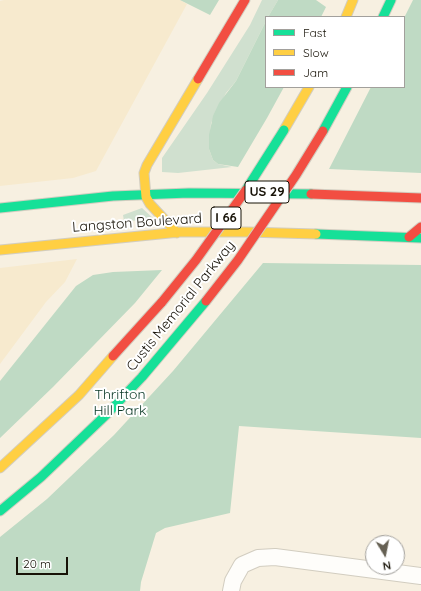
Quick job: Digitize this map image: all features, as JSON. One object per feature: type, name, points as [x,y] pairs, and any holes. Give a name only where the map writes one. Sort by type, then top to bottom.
[{"type":"main road","points":[[177,233],[150,204],[145,194],[144,173],[147,165],[245,0]]},
{"type":"main road","points":[[346,16],[354,0]]},
{"type":"main road","points":[[383,16],[391,0]]},
{"type":"main road","name":"Custis Memorial Parkway","points":[[0,468],[79,395],[162,302],[196,260],[257,174],[308,88]]},
{"type":"main road","name":"Custis Memorial Parkway","points":[[0,511],[41,477],[108,413],[142,377],[206,301],[238,260],[292,181],[323,131],[346,88]]},
{"type":"main road","name":"Langston Boulevard","points":[[0,208],[145,194],[249,192],[421,198]]},
{"type":"main road","points":[[409,237],[421,227]]},
{"type":"main road","name":"Langston Boulevard","points":[[0,250],[81,241],[177,233],[247,232],[421,238]]},
{"type":"street","points":[[231,591],[233,581],[242,565],[258,558],[275,557],[421,576]]},
{"type":"shaded area","points":[[180,0],[187,4],[96,171],[73,178],[0,186],[0,1]]},
{"type":"shaded area","points":[[77,259],[65,282],[46,302],[0,364],[0,268]]},
{"type":"green space","points":[[180,0],[219,0],[210,15]]},
{"type":"green space","points":[[262,0],[278,0],[269,16],[265,16],[265,23],[236,81],[226,93],[211,123],[209,149],[213,160],[218,164],[232,167],[178,173],[162,172],[162,158],[207,93],[250,25]]},
{"type":"green space","points":[[278,0],[316,0],[326,7],[322,16],[269,16]]},
{"type":"green space","points":[[413,0],[421,0],[421,173],[329,169],[370,88],[405,88],[405,16]]},
{"type":"green space","points":[[265,23],[265,88],[283,88],[238,167],[218,164],[213,160],[209,149],[209,135],[213,116],[219,103],[236,81]]},
{"type":"green space","points":[[142,208],[155,220],[124,221],[123,215]]},
{"type":"green space","name":"Thrifton Hill Park","points":[[263,263],[421,265],[421,438],[239,426],[230,513],[165,528],[156,533],[141,582],[140,591],[0,591],[0,537],[47,499],[114,435],[173,371]]},
{"type":"green space","points":[[162,270],[135,303],[53,387],[0,438],[0,381],[76,286],[93,275],[113,272]]},
{"type":"traffic: fast","points":[[383,16],[391,0]]},
{"type":"traffic: fast","points":[[323,131],[346,88]]},
{"type":"traffic: fast","points":[[246,190],[284,130]]},
{"type":"traffic: fast","points":[[0,208],[113,196],[189,193],[311,194]]},
{"type":"traffic: fast","points":[[316,234],[421,238]]},
{"type":"traffic: fast","points":[[0,511],[41,477],[108,413],[142,377],[206,301]]},
{"type":"traffic: slow","points":[[346,16],[353,0]]},
{"type":"traffic: slow","points":[[177,233],[150,204],[146,197],[144,173],[147,165],[198,79]]},
{"type":"traffic: slow","points":[[284,130],[308,88]]},
{"type":"traffic: slow","points":[[0,250],[180,232],[316,234]]},
{"type":"traffic: slow","points":[[0,468],[79,395],[113,356]]},
{"type":"traffic: jam","points":[[198,79],[245,0]]},
{"type":"traffic: jam","points":[[206,301],[238,260],[296,175],[323,131]]},
{"type":"traffic: jam","points":[[162,302],[196,260],[246,190]]},
{"type":"traffic: jam","points":[[311,194],[421,198]]},
{"type":"traffic: jam","points":[[409,237],[421,227]]},
{"type":"traffic: jam","points":[[113,356],[162,302]]}]
